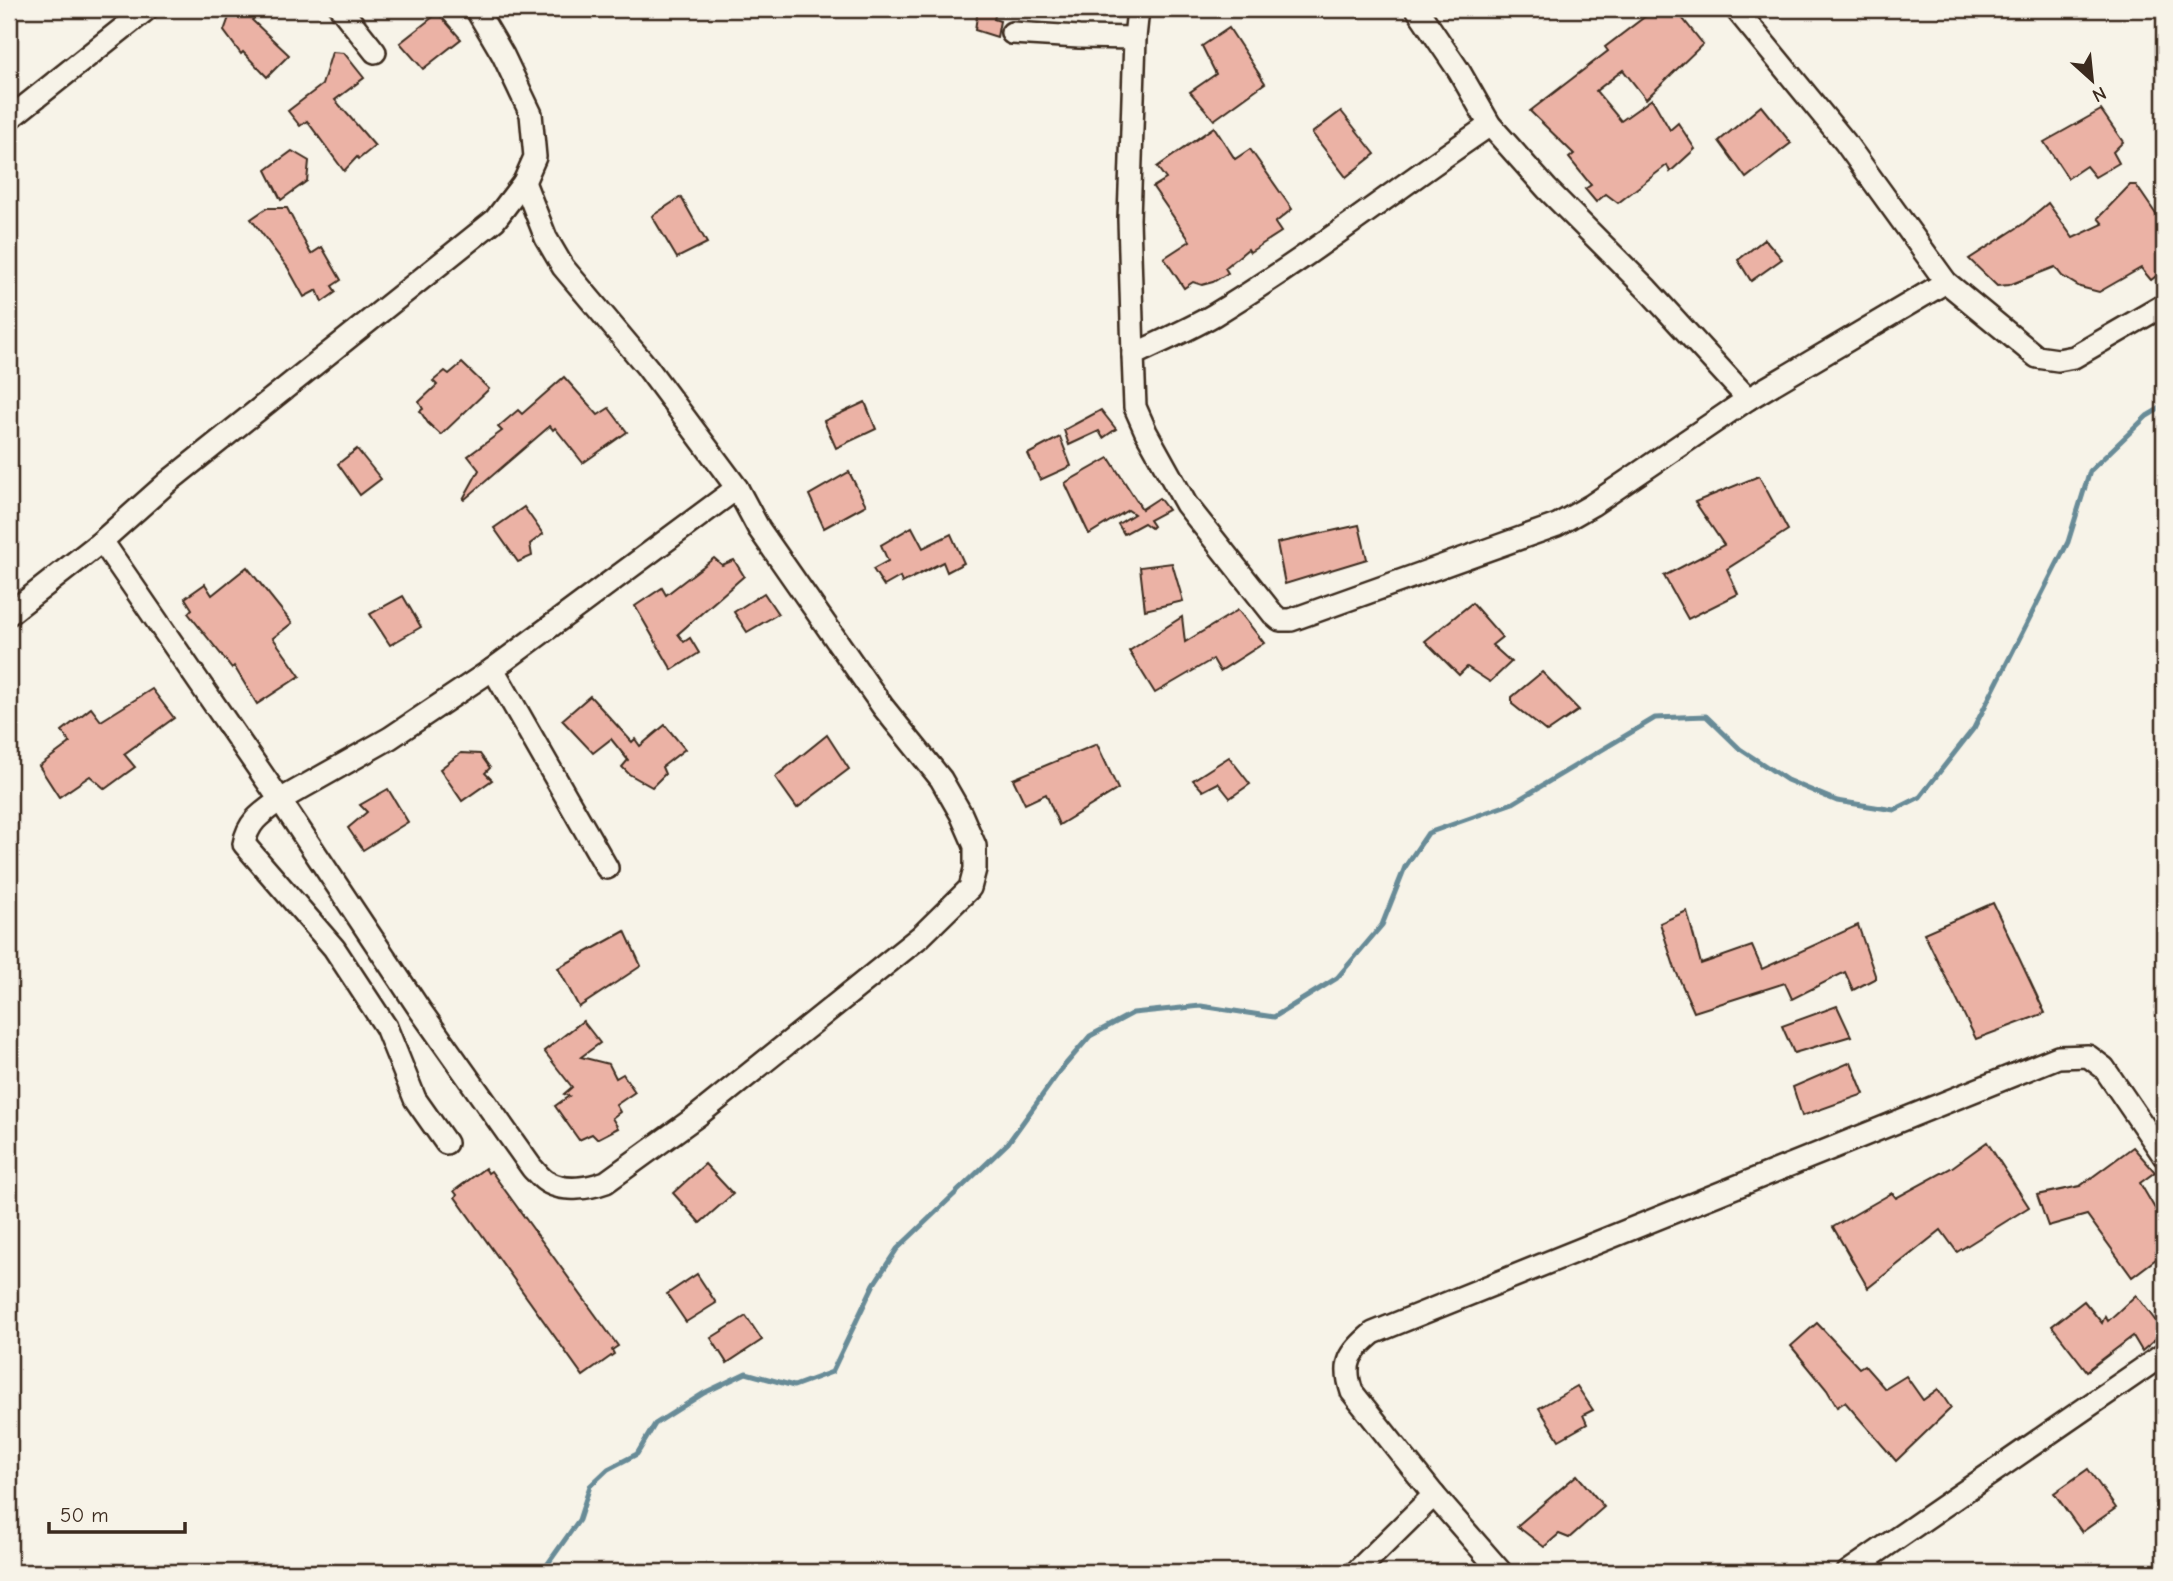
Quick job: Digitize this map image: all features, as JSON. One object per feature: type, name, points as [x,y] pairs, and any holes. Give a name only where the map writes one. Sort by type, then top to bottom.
[{"type":"street","points":[[9,119],[147,9]]},
{"type":"street","points":[[341,9],[375,52]]},
{"type":"street","points":[[9,614],[102,541],[168,481],[495,220],[524,182],[535,157],[531,114],[503,55],[476,9]]},
{"type":"street","points":[[1138,9],[1129,219],[1135,407],[1186,505],[1280,620],[1291,620],[1558,525],[1584,511],[1748,399],[1946,282]]},
{"type":"street","points":[[1417,9],[1460,71],[1490,125],[1547,189],[1656,298],[1748,399]]},
{"type":"street","points":[[1736,9],[1845,142],[1946,282],[2037,357],[2058,360],[2074,356],[2164,305]]},
{"type":"street","points":[[1012,33],[1135,38]]},
{"type":"street","points":[[1133,355],[1212,316],[1303,258],[1415,175],[1490,125]]},
{"type":"street","points":[[102,541],[420,1010],[532,1168],[549,1183],[569,1188],[591,1187],[606,1182],[697,1116],[921,936],[970,888],[975,869],[975,846],[961,814],[941,779],[883,707],[759,529],[737,488],[647,367],[563,267],[546,238],[524,182]]},
{"type":"street","points":[[446,1143],[415,1099],[386,1027],[334,948],[244,844],[246,829],[260,814],[280,800],[390,738],[493,669],[737,488]]},
{"type":"street","points":[[493,669],[607,868]]},
{"type":"street","points":[[1501,1572],[1352,1392],[1347,1377],[1347,1365],[1357,1346],[1373,1334],[2058,1057],[2088,1056],[2104,1068],[2164,1156]]},
{"type":"street","points":[[1848,1572],[2164,1354]]},
{"type":"street","points":[[1356,1572],[1434,1494]]},
{"type":"building","points":[[232,9],[264,9],[252,20],[289,55],[267,77],[243,52],[241,54],[224,31]]},
{"type":"building","points":[[978,9],[997,9],[994,19],[1000,21],[997,37],[975,30]]},
{"type":"building","points":[[1655,9],[1675,9],[1703,44],[1646,99],[1623,70],[1596,91],[1621,121],[1652,99],[1670,130],[1678,123],[1695,149],[1670,172],[1667,165],[1618,203],[1606,194],[1596,202],[1585,189],[1591,185],[1569,158],[1574,154],[1530,111],[1608,51],[1605,47]]},
{"type":"building","points":[[438,13],[461,39],[423,69],[400,43]]},
{"type":"building","points":[[1229,28],[1265,83],[1214,120],[1190,92],[1216,74],[1202,46]]},
{"type":"building","points":[[332,52],[344,53],[364,78],[335,100],[375,146],[359,159],[357,157],[344,171],[307,121],[300,126],[288,111],[322,85]]},
{"type":"building","points":[[1761,106],[1791,143],[1746,178],[1719,141]]},
{"type":"building","points":[[2101,110],[2123,142],[2113,152],[2119,163],[2095,177],[2086,166],[2068,178],[2044,142]]},
{"type":"building","points":[[1341,111],[1375,154],[1346,177],[1312,133]]},
{"type":"building","points":[[1214,127],[1235,159],[1250,149],[1292,209],[1275,223],[1281,232],[1250,252],[1248,249],[1225,268],[1228,273],[1213,282],[1202,285],[1193,282],[1184,288],[1164,258],[1190,241],[1153,187],[1166,179],[1157,167]]},
{"type":"building","points":[[292,151],[309,161],[307,181],[281,200],[266,170]]},
{"type":"building","points":[[2130,185],[2136,185],[2164,226],[2164,270],[2151,280],[2141,268],[2099,292],[2080,287],[2062,276],[2055,267],[2009,285],[1997,286],[1969,259],[2023,224],[2048,203],[2073,238],[2103,224],[2098,218]]},
{"type":"building","points":[[681,197],[707,243],[677,258],[652,216]]},
{"type":"building","points":[[267,208],[287,208],[311,254],[322,247],[341,280],[332,286],[336,292],[322,302],[317,290],[304,297],[288,268],[251,219]]},
{"type":"building","points":[[1765,239],[1782,259],[1751,281],[1738,260]]},
{"type":"building","points":[[462,363],[489,389],[441,435],[420,411],[423,409],[419,402],[437,385],[433,381],[445,371],[449,374]]},
{"type":"building","points":[[564,377],[598,415],[609,408],[627,432],[583,463],[555,428],[553,430],[550,426],[464,500],[479,470],[468,456],[502,431],[498,427],[518,410],[522,414]]},
{"type":"building","points":[[865,402],[876,429],[836,448],[824,421]]},
{"type":"building","points":[[1101,410],[1116,429],[1103,438],[1099,431],[1069,445],[1064,430]]},
{"type":"building","points":[[1060,437],[1071,466],[1040,480],[1028,454]]},
{"type":"building","points":[[357,449],[381,479],[360,495],[338,464]]},
{"type":"building","points":[[1109,458],[1142,509],[1159,498],[1168,510],[1149,520],[1153,526],[1151,528],[1144,523],[1124,534],[1118,524],[1134,514],[1128,510],[1089,534],[1065,483]]},
{"type":"building","points":[[849,472],[866,505],[824,528],[809,495]]},
{"type":"building","points":[[1759,476],[1788,530],[1727,569],[1738,594],[1688,619],[1664,576],[1724,545],[1695,502]]},
{"type":"building","points":[[524,507],[543,534],[530,544],[532,556],[518,562],[494,528]]},
{"type":"building","points":[[1359,525],[1367,559],[1285,584],[1277,543]]},
{"type":"building","points":[[912,527],[923,548],[951,534],[964,563],[947,572],[943,562],[902,583],[900,577],[884,586],[873,569],[888,561],[881,545]]},
{"type":"building","points":[[714,558],[722,565],[734,560],[744,576],[678,634],[684,642],[690,638],[699,653],[672,670],[635,606],[662,588],[666,595]]},
{"type":"building","points":[[1172,563],[1183,601],[1145,610],[1140,567]]},
{"type":"building","points":[[247,567],[292,623],[273,638],[300,676],[257,704],[234,666],[232,668],[188,613],[192,609],[185,598],[205,584],[212,595]]},
{"type":"building","points":[[764,593],[778,614],[747,632],[734,612]]},
{"type":"building","points":[[403,596],[421,627],[390,645],[370,614]]},
{"type":"building","points":[[1472,603],[1502,637],[1492,645],[1511,662],[1490,682],[1467,667],[1459,675],[1425,641]]},
{"type":"building","points":[[1238,610],[1264,643],[1220,671],[1213,659],[1155,693],[1129,651],[1182,617],[1185,642]]},
{"type":"building","points":[[1542,672],[1579,710],[1547,732],[1512,704],[1512,697]]},
{"type":"building","points":[[152,689],[174,718],[124,754],[135,767],[105,789],[90,776],[59,797],[39,766],[70,743],[62,731],[91,708],[101,721]]},
{"type":"building","points":[[590,696],[632,742],[635,739],[640,746],[665,725],[685,749],[662,767],[665,774],[652,787],[622,767],[628,760],[611,739],[593,753],[562,720]]},
{"type":"building","points":[[827,735],[849,769],[797,808],[775,777]]},
{"type":"building","points":[[1097,744],[1118,789],[1059,825],[1046,794],[1025,804],[1013,779]]},
{"type":"building","points":[[461,753],[480,754],[490,768],[485,773],[492,780],[462,801],[440,769]]},
{"type":"building","points":[[1229,757],[1250,784],[1230,798],[1218,783],[1203,791],[1193,780]]},
{"type":"building","points":[[388,789],[408,822],[363,850],[348,828],[367,812],[360,805]]},
{"type":"building","points":[[1993,903],[2045,1013],[1976,1039],[1924,933]]},
{"type":"building","points":[[1687,911],[1701,964],[1752,946],[1762,969],[1858,925],[1876,978],[1853,990],[1845,972],[1792,999],[1785,983],[1694,1012],[1675,969],[1660,923]]},
{"type":"building","points":[[625,931],[641,966],[579,1007],[558,968]]},
{"type":"building","points":[[1837,1006],[1851,1036],[1794,1053],[1782,1026]]},
{"type":"building","points":[[583,1021],[600,1043],[581,1057],[609,1064],[616,1078],[623,1074],[635,1092],[616,1105],[620,1112],[612,1118],[618,1128],[597,1139],[592,1134],[579,1140],[555,1106],[569,1096],[564,1094],[572,1087],[544,1051]]},
{"type":"building","points":[[1851,1062],[1864,1094],[1802,1116],[1793,1087]]},
{"type":"building","points":[[1987,1142],[2029,1207],[1957,1252],[1941,1230],[1868,1288],[1833,1227],[1892,1193],[1896,1198],[1951,1168]]},
{"type":"building","points":[[2133,1147],[2155,1172],[2140,1183],[2164,1224],[2164,1253],[2132,1277],[2087,1215],[2048,1226],[2037,1195],[2080,1186]]},
{"type":"building","points":[[705,1164],[733,1194],[700,1223],[673,1193]]},
{"type":"building","points":[[485,1168],[488,1173],[491,1171],[618,1346],[612,1350],[614,1354],[583,1376],[455,1197],[457,1195],[454,1191]]},
{"type":"building","points":[[697,1274],[716,1303],[686,1322],[667,1294]]},
{"type":"building","points":[[2136,1295],[2164,1332],[2142,1351],[2133,1336],[2087,1371],[2052,1326],[2084,1301],[2102,1323],[2105,1316],[2108,1321]]},
{"type":"building","points":[[746,1316],[762,1340],[727,1363],[711,1338]]},
{"type":"building","points":[[1817,1323],[1859,1368],[1864,1365],[1885,1389],[1906,1376],[1923,1400],[1938,1389],[1951,1408],[1896,1461],[1845,1402],[1837,1407],[1827,1390],[1791,1346]]},
{"type":"building","points":[[1577,1386],[1593,1410],[1583,1415],[1587,1424],[1559,1440],[1539,1408]]},
{"type":"building","points":[[2088,1469],[2116,1508],[2082,1532],[2054,1493]]},
{"type":"building","points":[[1577,1475],[1604,1507],[1569,1538],[1559,1534],[1544,1547],[1517,1526]]},
{"type":"waterway","points":[[542,1572],[579,1520],[590,1486],[608,1469],[637,1454],[655,1424],[704,1393],[746,1373],[794,1386],[832,1372],[874,1284],[897,1249],[1008,1143],[1059,1072],[1090,1036],[1133,1013],[1201,1006],[1274,1017],[1337,978],[1382,925],[1405,867],[1428,833],[1513,803],[1655,718],[1706,716],[1740,749],[1787,780],[1837,801],[1894,810],[1920,797],[1974,728],[2068,542],[2090,471],[2147,416],[2164,406]]}]
